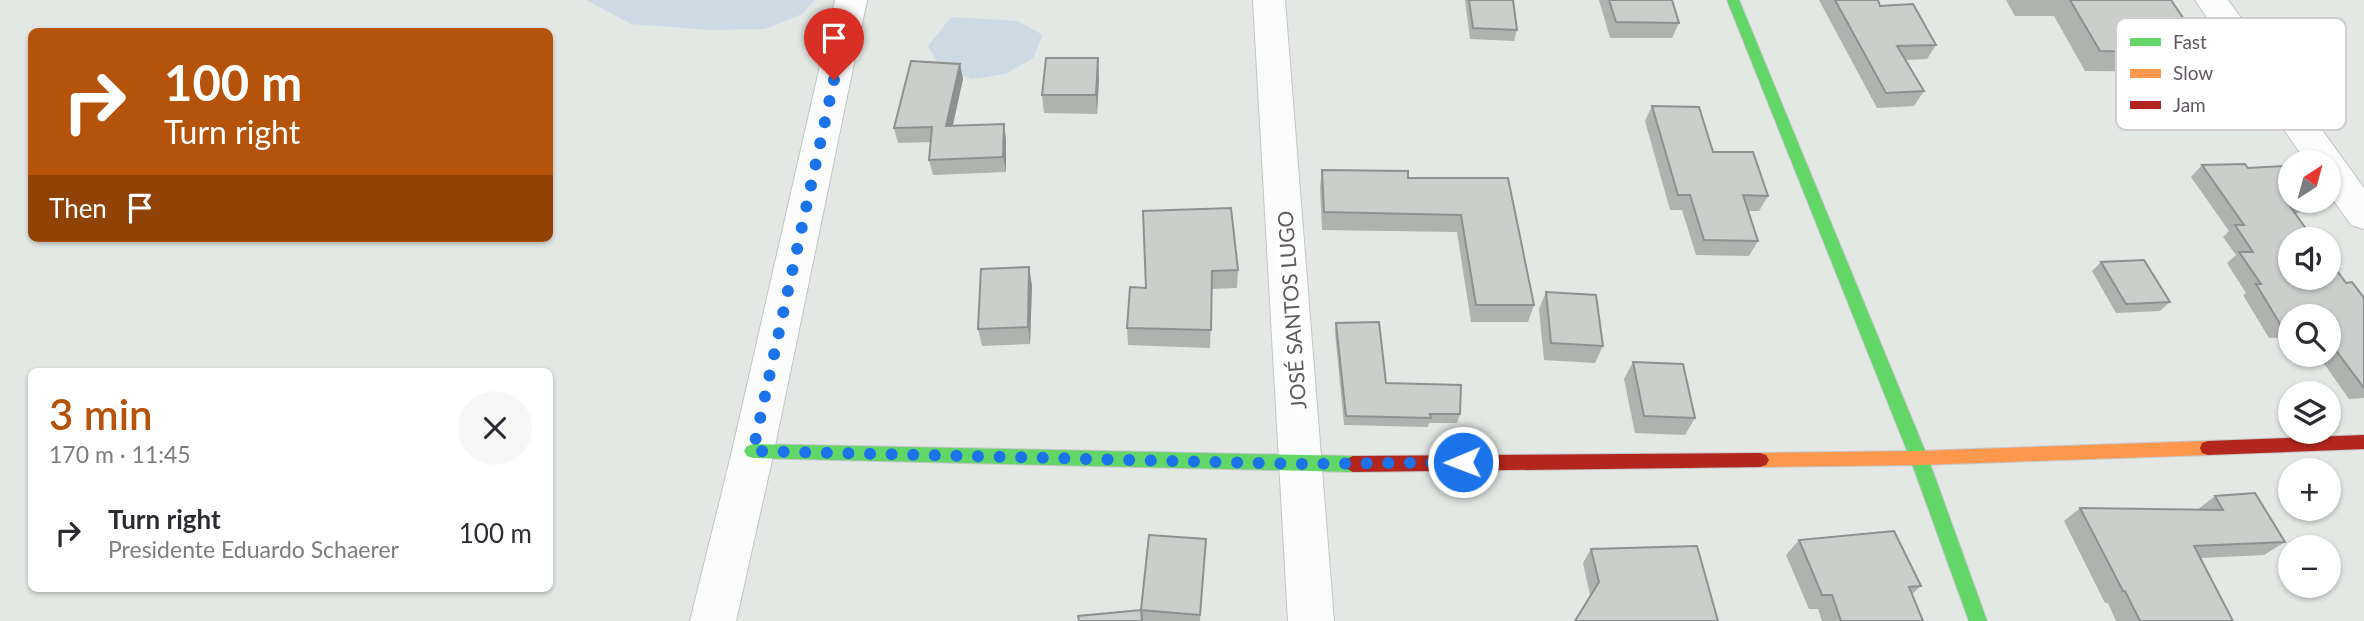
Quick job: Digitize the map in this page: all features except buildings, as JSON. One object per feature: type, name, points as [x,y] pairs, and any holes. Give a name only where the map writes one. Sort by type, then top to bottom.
[{"type":"street","points":[[712,621],[753,451],[851,0]]},
{"type":"street","name":"JOSÉ SANTOS LUGO","points":[[1269,0],[1311,621]]},
{"type":"street","points":[[1733,0],[1919,458],[1978,621]]},
{"type":"street","points":[[2211,0],[2224,18]]},
{"type":"street","points":[[2303,130],[2317,150]]},
{"type":"street","points":[[2342,184],[2364,215]]},
{"type":"street","points":[[753,451],[1302,464],[1919,458],[2364,442]]},
{"type":"shaded area","points":[[586,0],[815,0],[802,14],[765,29],[711,30],[631,24]]},
{"type":"shaded area","points":[[951,17],[1018,21],[1043,35],[1033,58],[1006,74],[972,79],[940,67],[928,46]]},
{"type":"traffic: fast","points":[[1733,0],[1919,458],[1978,621]]},
{"type":"traffic: fast","points":[[753,451],[1353,464]]},
{"type":"traffic: slow","points":[[1760,460],[1919,458],[2208,448]]},
{"type":"traffic: jam","points":[[2208,448],[2364,442]]},
{"type":"traffic: jam","points":[[1353,464],[1760,460]]},
{"type":"route","points":[[834,80],[753,451],[1302,464],[1463,462]]}]
